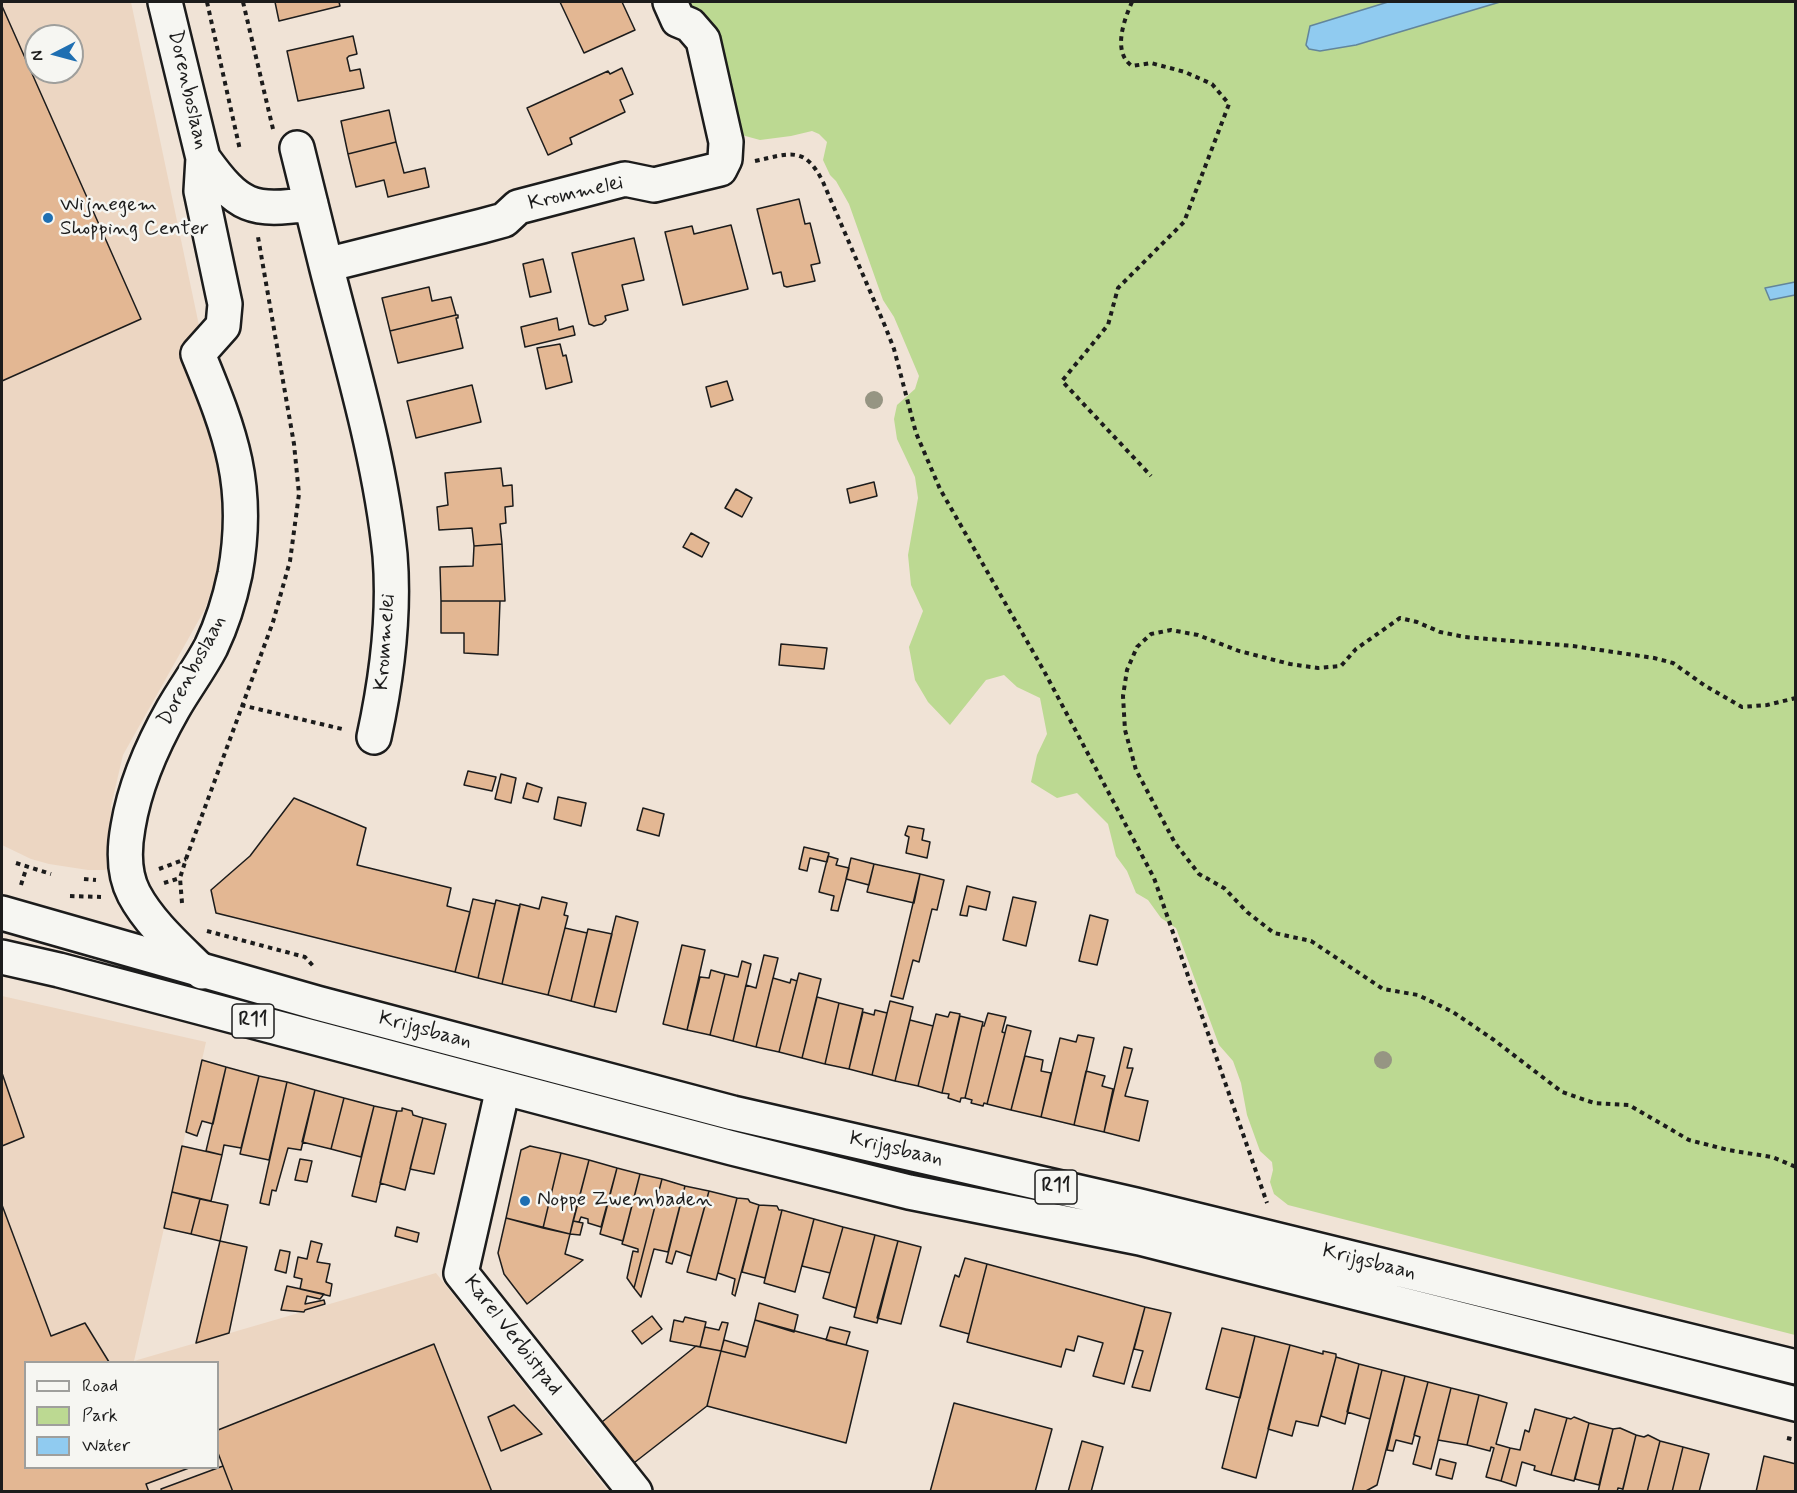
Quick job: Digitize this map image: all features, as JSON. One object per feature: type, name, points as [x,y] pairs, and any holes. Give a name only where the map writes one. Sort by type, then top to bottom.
[{"type":"main road","name":"Dorenboslaan","points":[[165,2],[203,158],[201,191],[225,304],[223,326],[198,354],[234,450],[240,488],[241,524],[235,575],[226,610],[210,648],[173,709],[148,758],[132,807],[124,849],[133,893],[148,916],[167,938],[202,972]]},
{"type":"main road","points":[[670,2],[678,20],[690,25],[703,40],[726,142],[725,159],[720,169]]},
{"type":"main road","name":"Krommelei","points":[[297,148],[371,447],[385,514],[390,557],[389,650],[374,737]]},
{"type":"main road","points":[[203,158],[221,183],[237,197],[252,205],[278,208],[312,204]]},
{"type":"main road","name":"Krommelei","points":[[327,265],[504,220],[518,207],[625,179],[654,185],[720,169]]},
{"type":"main road","name":"Krijgsbaan","points":[[2,913],[202,972],[733,1113],[1147,1208],[1796,1367]]},
{"type":"main road","points":[[59,970],[69,931]]},
{"type":"main road","name":"Krijgsbaan","points":[[2,957],[59,970],[732,1148],[909,1192],[1140,1238],[1796,1404]]},
{"type":"main road","name":"Karel Verbistpad","points":[[503,1088],[461,1273],[635,1491]]},
{"type":"path","points":[[243,2],[272,128],[297,148]]},
{"type":"path","points":[[1132,2],[1123,23],[1121,48],[1125,62],[1132,66],[1151,63],[1185,72],[1212,84],[1228,104],[1184,222],[1118,288],[1108,326],[1062,381],[1151,476]]},
{"type":"path","points":[[720,169],[777,156],[793,155],[806,158],[816,168],[885,326],[916,433],[940,489],[1044,670],[1154,878],[1270,1212]]},
{"type":"path","points":[[1796,698],[1767,705],[1742,707],[1704,685],[1673,663],[1654,658],[1573,646],[1465,637],[1440,632],[1401,618],[1356,649],[1341,666],[1318,668],[1290,664],[1239,651],[1198,635],[1171,630],[1151,634],[1137,647],[1127,670],[1123,696],[1125,730],[1136,770],[1175,843],[1199,874],[1224,888],[1247,912],[1274,933],[1311,941],[1383,989],[1418,995],[1453,1012],[1562,1092],[1594,1103],[1629,1105],[1689,1140],[1728,1150],[1772,1157],[1796,1167]]},
{"type":"path","points":[[241,705],[374,737]]},
{"type":"path","points":[[158,869],[186,859]]},
{"type":"path","points":[[16,862],[51,874]]},
{"type":"shaded area","points":[[2,2],[131,2],[230,473],[217,574],[205,609],[123,755],[111,806],[115,868],[88,870],[31,859],[2,845]]},
{"type":"shaded area","points":[[2,996],[206,1042],[134,1361],[436,1273],[608,1491],[2,1492]]},
{"type":"green space","points":[[679,2],[1795,2],[1795,1335],[1288,1205],[1274,1194],[1270,1182],[1272,1162],[1260,1151],[1247,1115],[1241,1083],[1233,1061],[1219,1045],[1176,928],[1161,918],[1148,900],[1136,893],[1127,871],[1116,856],[1108,824],[1077,793],[1057,798],[1031,782],[1037,755],[1047,734],[1040,698],[1017,687],[1004,675],[986,680],[950,725],[928,702],[915,680],[909,647],[923,611],[911,585],[908,555],[918,498],[915,477],[897,439],[894,419],[897,405],[915,389],[919,376],[894,317],[883,300],[849,204],[823,160],[827,142],[812,131],[760,140],[738,134],[712,117],[695,91],[700,77]]},
{"type":"water","points":[[1388,2],[1500,2],[1356,45],[1320,51],[1309,49],[1306,45],[1310,26]]},
{"type":"water","points":[[1795,282],[1795,295],[1770,300],[1765,288]]},
{"type":"building","points":[[275,2],[339,2],[340,6],[279,21]]},
{"type":"building","points":[[560,2],[622,2],[635,30],[584,53]]},
{"type":"building","name":"Wijnegem Shopping Center","points":[[2,6],[24,56],[24,84],[37,84],[141,319],[2,381]]},
{"type":"building","points":[[353,36],[357,54],[347,58],[350,71],[360,69],[364,88],[298,101],[287,51]]},
{"type":"building","points":[[622,68],[633,94],[620,100],[625,112],[570,138],[572,144],[548,155],[527,108],[608,71],[610,74]]},
{"type":"building","points":[[389,110],[396,142],[348,154],[341,121]]},
{"type":"building","points":[[396,142],[404,173],[425,168],[429,187],[388,197],[384,180],[356,187],[348,154]]},
{"type":"building","points":[[799,199],[805,224],[810,223],[820,263],[811,265],[815,281],[787,287],[784,286],[781,272],[773,274],[757,209]]},
{"type":"building","points":[[731,225],[748,289],[683,305],[665,232],[692,226],[694,234]]},
{"type":"building","points":[[634,238],[644,280],[622,285],[628,310],[605,316],[606,320],[602,324],[594,326],[589,324],[572,253]]},
{"type":"building","points":[[543,259],[551,292],[530,297],[523,264]]},
{"type":"building","points":[[429,287],[432,301],[451,297],[456,315],[390,331],[382,298]]},
{"type":"building","points":[[458,315],[456,318],[463,348],[398,363],[390,331]]},
{"type":"building","points":[[557,318],[559,330],[573,326],[575,335],[525,347],[521,327]]},
{"type":"building","points":[[560,344],[563,356],[566,355],[572,382],[546,389],[537,348]]},
{"type":"building","points":[[727,381],[733,400],[711,407],[706,387]]},
{"type":"building","points":[[472,385],[481,422],[416,438],[407,401]]},
{"type":"building","points":[[501,468],[503,486],[512,485],[513,506],[505,507],[506,523],[500,524],[502,544],[474,546],[472,528],[439,530],[437,507],[448,505],[445,473]]},
{"type":"building","points":[[874,482],[877,496],[850,503],[847,489]]},
{"type":"building","points":[[736,489],[752,498],[742,517],[725,508]]},
{"type":"building","points":[[691,533],[709,543],[702,557],[683,547]]},
{"type":"building","points":[[502,544],[505,601],[441,601],[440,567],[473,566],[474,546]]},
{"type":"building","points":[[441,601],[500,601],[498,655],[464,653],[464,633],[441,633]]},
{"type":"building","points":[[781,644],[827,648],[824,669],[779,665]]},
{"type":"building","points":[[468,771],[496,777],[492,791],[464,785]]},
{"type":"building","points":[[501,774],[516,778],[511,803],[495,799]]},
{"type":"building","points":[[527,783],[542,788],[538,802],[523,798]]},
{"type":"building","points":[[558,797],[586,803],[581,826],[554,819]]},
{"type":"building","points":[[294,798],[366,828],[357,865],[451,888],[447,906],[470,912],[455,972],[216,913],[211,890],[250,856]]},
{"type":"building","points":[[643,808],[664,814],[659,836],[637,830]]},
{"type":"building","points":[[908,826],[924,829],[922,840],[930,842],[927,858],[906,853],[909,837],[905,835]]},
{"type":"building","points":[[804,847],[829,853],[827,862],[810,858],[807,871],[799,869]]},
{"type":"building","points":[[828,856],[838,859],[836,865],[849,868],[838,911],[831,910],[834,896],[819,892]]},
{"type":"building","points":[[851,858],[874,864],[869,885],[846,879]]},
{"type":"building","points":[[874,864],[920,874],[914,903],[867,892]]},
{"type":"building","points":[[920,874],[944,880],[937,910],[932,909],[919,962],[913,960],[903,999],[891,996]]},
{"type":"building","points":[[967,886],[990,892],[986,910],[969,906],[967,916],[960,915]]},
{"type":"building","points":[[542,897],[567,903],[564,915],[568,916],[548,995],[502,984],[520,904],[539,909]]},
{"type":"building","points":[[1013,897],[1036,902],[1026,946],[1003,940]]},
{"type":"building","points":[[473,899],[495,904],[478,978],[455,972]]},
{"type":"building","points":[[496,900],[520,906],[502,984],[478,978]]},
{"type":"building","points":[[1090,915],[1108,920],[1097,965],[1079,961]]},
{"type":"building","points":[[616,916],[638,922],[616,1012],[594,1007]]},
{"type":"building","points":[[565,928],[587,933],[571,1001],[548,995]]},
{"type":"building","points":[[588,929],[612,934],[594,1007],[571,1001]]},
{"type":"building","points":[[682,945],[705,950],[687,1030],[663,1024]]},
{"type":"building","points":[[764,955],[778,958],[756,1047],[733,1041],[746,985],[756,988]]},
{"type":"building","points":[[742,961],[751,964],[733,1041],[710,1035],[725,974],[738,977]]},
{"type":"building","points":[[711,970],[725,974],[710,1035],[687,1030],[700,977],[709,978]]},
{"type":"building","points":[[799,973],[821,979],[802,1058],[779,1052]]},
{"type":"building","points":[[773,978],[790,983],[791,979],[797,981],[779,1052],[756,1047]]},
{"type":"building","points":[[817,997],[839,1003],[825,1064],[802,1058]]},
{"type":"building","points":[[890,1001],[913,1007],[895,1081],[872,1075]]},
{"type":"building","points":[[839,1003],[863,1009],[849,1069],[825,1064]]},
{"type":"building","points":[[875,1010],[887,1013],[872,1075],[849,1069],[863,1012],[874,1015]]},
{"type":"building","points":[[950,1012],[960,1014],[942,1093],[918,1086],[936,1014],[948,1017]]},
{"type":"building","points":[[988,1013],[1006,1017],[1002,1032],[1005,1033],[987,1104],[984,1103],[983,1106],[971,1103],[972,1100],[965,1098],[982,1026],[984,1026]]},
{"type":"building","points":[[960,1016],[983,1022],[965,1098],[961,1098],[960,1102],[948,1098],[949,1094],[942,1093]]},
{"type":"building","points":[[910,1020],[933,1026],[918,1086],[895,1081]]},
{"type":"building","points":[[1007,1025],[1031,1031],[1011,1110],[987,1104]]},
{"type":"building","points":[[1078,1035],[1094,1038],[1074,1125],[1041,1117],[1060,1038],[1076,1042]]},
{"type":"building","points":[[1124,1047],[1132,1049],[1127,1068],[1133,1068],[1125,1096],[1148,1101],[1139,1141],[1104,1132]]},
{"type":"building","points":[[1025,1056],[1043,1060],[1041,1071],[1051,1073],[1041,1117],[1011,1110]]},
{"type":"building","points":[[202,1060],[226,1067],[213,1124],[202,1121],[197,1136],[186,1132]]},
{"type":"building","points":[[226,1067],[259,1076],[241,1148],[224,1145],[222,1155],[206,1151]]},
{"type":"building","points":[[1086,1071],[1105,1076],[1102,1086],[1113,1089],[1104,1132],[1074,1125]]},
{"type":"building","points":[[2,1073],[24,1137],[2,1146]]},
{"type":"building","points":[[259,1076],[287,1082],[269,1160],[240,1154]]},
{"type":"building","points":[[287,1082],[315,1090],[301,1150],[288,1148],[276,1191],[272,1190],[269,1205],[260,1203]]},
{"type":"building","points":[[315,1090],[344,1098],[331,1149],[302,1142]]},
{"type":"building","points":[[344,1098],[374,1106],[361,1157],[331,1149]]},
{"type":"building","points":[[374,1106],[397,1111],[376,1202],[352,1196]]},
{"type":"building","points":[[402,1108],[423,1118],[405,1190],[380,1183],[397,1111],[402,1111]]},
{"type":"building","points":[[423,1118],[446,1124],[434,1174],[410,1169]]},
{"type":"building","points":[[182,1146],[222,1155],[211,1201],[172,1192]]},
{"type":"building","points":[[530,1146],[561,1153],[543,1228],[506,1218],[521,1150]]},
{"type":"building","points":[[561,1153],[589,1160],[570,1234],[543,1228]]},
{"type":"building","points":[[300,1159],[312,1161],[307,1182],[295,1180]]},
{"type":"building","points":[[589,1160],[617,1168],[601,1227],[588,1223],[588,1219],[581,1217],[579,1222],[573,1221]]},
{"type":"building","points":[[617,1168],[640,1174],[623,1241],[600,1234]]},
{"type":"building","points":[[640,1174],[662,1179],[634,1288],[627,1278],[633,1251],[638,1252],[638,1249],[622,1244]]},
{"type":"building","points":[[662,1179],[685,1186],[668,1252],[654,1249],[641,1297],[634,1288]]},
{"type":"building","points":[[685,1186],[709,1191],[691,1256],[676,1251],[672,1264],[666,1262]]},
{"type":"building","points":[[709,1191],[737,1198],[716,1280],[687,1272]]},
{"type":"building","points":[[172,1192],[200,1199],[191,1234],[164,1228]]},
{"type":"building","points":[[737,1198],[748,1199],[759,1205],[735,1296],[732,1294],[735,1279],[718,1273]]},
{"type":"building","points":[[200,1199],[228,1205],[220,1241],[191,1234]]},
{"type":"building","points":[[2,1205],[51,1336],[85,1323],[108,1361],[24,1361],[24,1469],[186,1469],[146,1484],[149,1492],[2,1492]]},
{"type":"building","points":[[759,1205],[777,1206],[779,1210],[782,1210],[765,1278],[742,1272]]},
{"type":"building","points":[[782,1210],[814,1219],[795,1292],[764,1283]]},
{"type":"building","points":[[506,1218],[570,1234],[565,1254],[583,1260],[527,1304],[504,1274],[498,1253]]},
{"type":"building","points":[[814,1219],[843,1227],[830,1273],[802,1266]]},
{"type":"building","points":[[573,1221],[583,1223],[580,1235],[570,1234]]},
{"type":"building","points":[[397,1227],[419,1233],[417,1242],[395,1236]]},
{"type":"building","points":[[843,1227],[875,1235],[856,1308],[823,1298]]},
{"type":"building","points":[[875,1235],[898,1241],[877,1323],[854,1317]]},
{"type":"building","points":[[220,1241],[247,1247],[229,1333],[196,1343]]},
{"type":"building","points":[[311,1241],[322,1244],[317,1262],[330,1264],[326,1282],[332,1284],[330,1296],[300,1289],[302,1279],[294,1277],[298,1257],[307,1259]]},
{"type":"building","points":[[898,1241],[921,1247],[901,1324],[877,1318]]},
{"type":"building","points":[[280,1250],[290,1252],[286,1273],[275,1270]]},
{"type":"building","points":[[965,1258],[987,1264],[969,1334],[940,1326],[955,1275],[959,1277]]},
{"type":"building","points":[[987,1264],[1145,1307],[1124,1384],[1093,1376],[1103,1343],[1078,1336],[1074,1351],[1066,1349],[1061,1367],[967,1342]]},
{"type":"building","points":[[287,1286],[324,1294],[320,1299],[307,1296],[305,1304],[324,1300],[325,1304],[304,1312],[281,1310]]},
{"type":"building","points":[[759,1303],[798,1315],[794,1332],[755,1320]]},
{"type":"building","points":[[1145,1307],[1171,1313],[1150,1391],[1132,1387],[1143,1351],[1134,1349]]},
{"type":"building","points":[[652,1316],[662,1329],[642,1344],[632,1331]]},
{"type":"building","points":[[685,1317],[706,1322],[700,1347],[670,1341],[674,1320],[683,1322]]},
{"type":"building","points":[[755,1320],[868,1351],[846,1443],[707,1406],[721,1351],[745,1357]]},
{"type":"building","points":[[722,1322],[728,1323],[721,1351],[700,1347],[705,1327],[719,1330]]},
{"type":"building","points":[[830,1327],[850,1332],[846,1345],[826,1340]]},
{"type":"building","points":[[1222,1328],[1255,1336],[1240,1398],[1206,1389]]},
{"type":"building","points":[[1255,1336],[1290,1345],[1256,1478],[1222,1468]]},
{"type":"building","points":[[724,1340],[748,1347],[745,1357],[721,1351]]},
{"type":"building","points":[[434,1344],[492,1492],[233,1492],[219,1456],[219,1430]]},
{"type":"building","points":[[1290,1345],[1323,1354],[1323,1351],[1336,1354],[1318,1426],[1296,1421],[1292,1436],[1268,1429]]},
{"type":"building","points":[[696,1346],[721,1351],[707,1406],[630,1466],[597,1426]]},
{"type":"building","points":[[1336,1357],[1359,1364],[1345,1424],[1321,1416]]},
{"type":"building","points":[[1359,1364],[1382,1370],[1370,1419],[1347,1412]]},
{"type":"building","points":[[1382,1370],[1405,1376],[1377,1485],[1364,1492],[1352,1492]]},
{"type":"building","points":[[1405,1376],[1428,1382],[1412,1444],[1396,1440],[1393,1451],[1387,1450]]},
{"type":"building","points":[[1428,1382],[1451,1388],[1431,1469],[1413,1464],[1420,1437],[1414,1435]]},
{"type":"building","points":[[1451,1388],[1479,1395],[1467,1445],[1438,1440]]},
{"type":"building","points":[[1479,1395],[1507,1403],[1496,1444],[1510,1448],[1501,1481],[1486,1477],[1494,1448],[1491,1447],[1490,1451],[1467,1445]]},
{"type":"building","points":[[954,1403],[1052,1429],[1035,1492],[930,1492]]},
{"type":"building","points":[[514,1405],[542,1434],[501,1451],[488,1417]]},
{"type":"building","points":[[1535,1409],[1567,1418],[1551,1475],[1534,1470],[1535,1466],[1522,1462],[1516,1486],[1501,1481],[1510,1448],[1520,1450],[1525,1430],[1529,1432]]},
{"type":"building","points":[[1574,1417],[1589,1423],[1574,1481],[1551,1475],[1567,1418]]},
{"type":"building","points":[[1589,1423],[1613,1429],[1599,1485],[1575,1479]]},
{"type":"building","points":[[1620,1428],[1636,1435],[1623,1489],[1618,1488],[1617,1492],[1598,1492],[1613,1429]]},
{"type":"building","points":[[1636,1435],[1644,1437],[1648,1435],[1660,1441],[1647,1492],[1622,1492]]},
{"type":"building","points":[[1082,1441],[1103,1447],[1091,1492],[1068,1492]]},
{"type":"building","points":[[1660,1441],[1683,1447],[1672,1492],[1647,1492]]},
{"type":"building","points":[[1683,1447],[1709,1454],[1699,1492],[1672,1492]]},
{"type":"building","points":[[1764,1456],[1796,1464],[1796,1492],[1756,1492]]},
{"type":"building","points":[[1440,1459],[1456,1463],[1452,1479],[1436,1475]]},
{"type":"building","points":[[223,1466],[233,1492],[162,1492],[161,1489]]},
{"type":"place","name":"Wijnegem Shopping Center","points":[[48,218]]},
{"type":"place","name":"Noppe Zwembaden","points":[[525,1201]]}]
